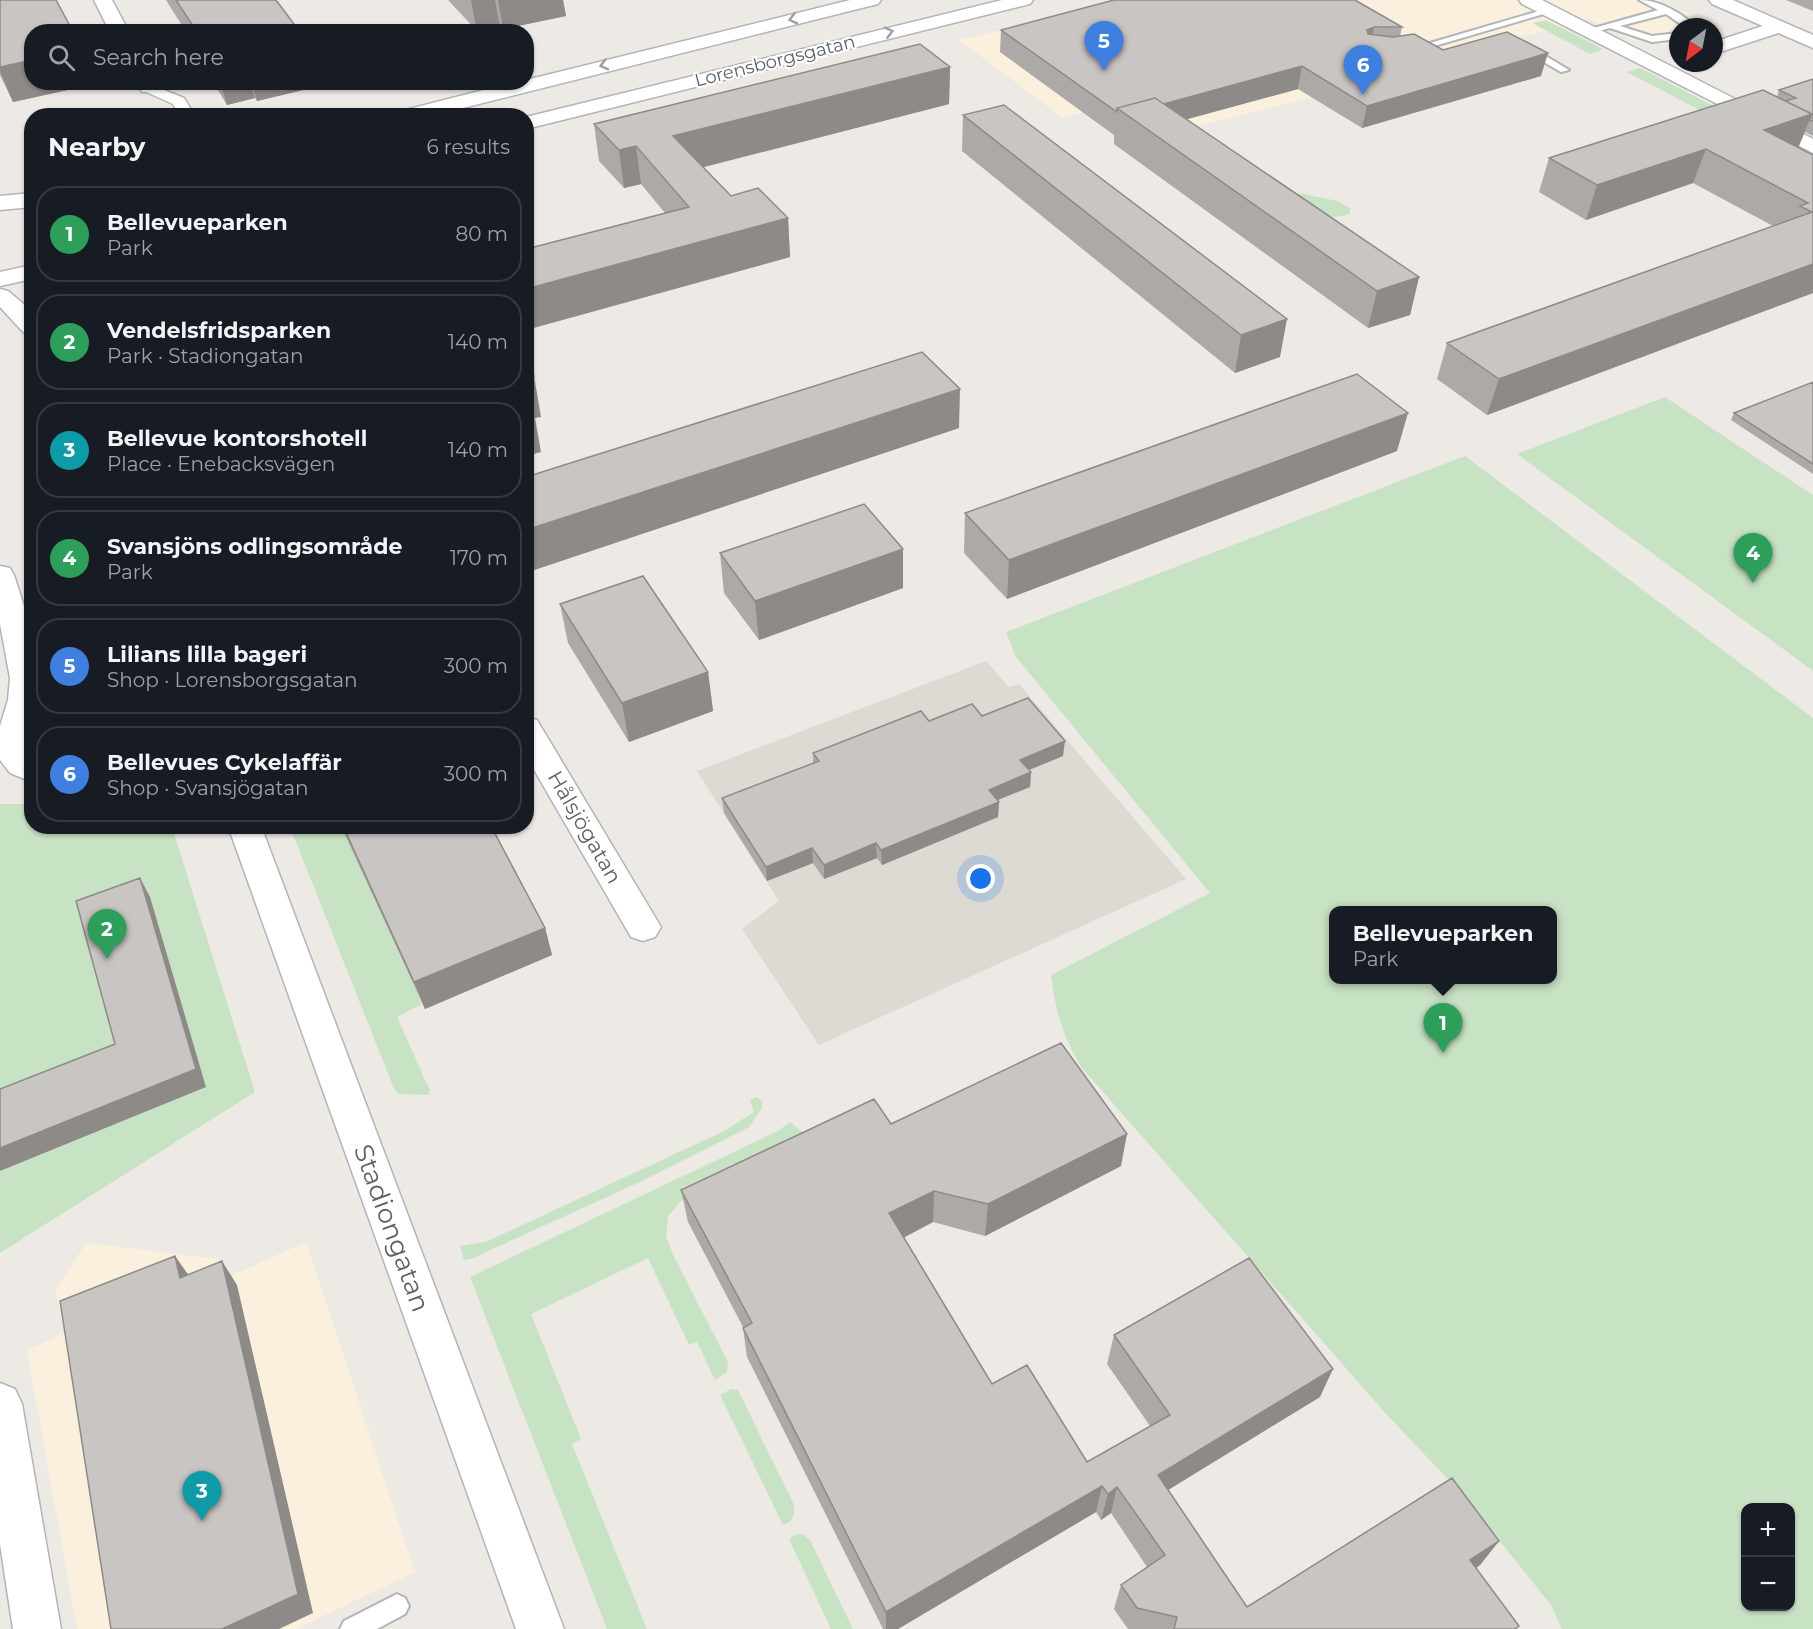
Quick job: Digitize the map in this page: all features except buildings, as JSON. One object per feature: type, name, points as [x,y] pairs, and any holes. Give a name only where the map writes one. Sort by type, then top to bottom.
[{"type":"street","points":[[103,0],[116,24]]},
{"type":"street","name":"Lorensborgsgatan","points":[[534,84],[872,0]]},
{"type":"street","name":"Lorensborgsgatan","points":[[534,121],[1024,0]]},
{"type":"street","points":[[1528,0],[1813,147]]},
{"type":"street","points":[[1718,0],[1813,42]]},
{"type":"street","points":[[1723,45],[1778,27]]},
{"type":"street","points":[[1653,65],[1669,61]]},
{"type":"street","points":[[158,90],[179,100],[184,108]]},
{"type":"street","name":"Lorensborgsgatan","points":[[436,108],[509,90]]},
{"type":"street","points":[[0,203],[24,201]]},
{"type":"street","points":[[0,279],[24,274]]},
{"type":"street","points":[[0,296],[15,307],[24,318]]},
{"type":"street","points":[[0,575],[23,658],[24,676]]},
{"type":"street","points":[[24,698],[16,719],[11,752],[24,766]]},
{"type":"street","name":"Hålsjögatan","points":[[534,742],[643,927]]},
{"type":"street","name":"Stadiongatan","points":[[247,834],[540,1629]]},
{"type":"street","points":[[0,1404],[37,1629]]},
{"type":"lane","points":[[1644,0],[1678,18]]},
{"type":"lane","points":[[1398,54],[1549,11]]},
{"type":"lane","points":[[1588,31],[1667,11]]},
{"type":"lane","points":[[1611,25],[1641,38],[1657,40],[1669,38]]},
{"type":"lane","points":[[1488,28],[1564,70]]},
{"type":"lane","points":[[352,1629],[398,1606]]},
{"type":"shaded area","points":[[1131,0],[1659,0],[1698,18],[1669,18],[1669,44],[1666,45],[1632,40],[1587,18],[1334,92],[1166,134],[1119,103],[1063,118],[959,40]]},
{"type":"shaded area","points":[[986,661],[1009,687],[1019,684],[1186,879],[819,1045],[742,929],[779,901],[697,771]]},
{"type":"shaded area","points":[[306,1242],[415,1572],[296,1629],[77,1629],[27,1350],[65,1334],[55,1290],[86,1243],[217,1259],[224,1279]]},
{"type":"green space","points":[[1546,20],[1603,49],[1590,54],[1532,23]]},
{"type":"green space","points":[[1640,68],[1723,111],[1709,115],[1627,72]]},
{"type":"green space","points":[[1299,193],[1337,201],[1350,208],[1350,213],[1335,217],[1321,214],[1295,198]]},
{"type":"green space","points":[[1665,397],[1813,495],[1813,671],[1517,454]]},
{"type":"green space","points":[[1465,456],[1813,718],[1813,1629],[1562,1629],[1551,1605],[1463,1495],[1388,1416],[1081,1067],[1061,1023],[1051,975],[1210,893],[1016,657],[1006,632]]},
{"type":"green space","points":[[0,804],[24,804],[24,834],[174,834],[255,1092],[0,1253]]},
{"type":"green space","points":[[293,834],[354,834],[422,1004],[397,1017],[430,1091],[428,1095],[398,1094]]},
{"type":"green space","points":[[757,1097],[762,1102],[762,1108],[749,1127],[642,1181],[471,1259],[464,1260],[460,1246],[486,1242],[724,1131],[754,1112],[750,1100]]},
{"type":"green space","points":[[790,1122],[805,1134],[690,1191],[668,1216],[666,1237],[728,1362],[727,1372],[715,1380],[697,1342],[689,1345],[648,1258],[531,1314],[581,1439],[572,1444],[647,1629],[607,1629],[470,1277],[778,1131]]},
{"type":"green space","points":[[731,1389],[738,1390],[794,1505],[794,1515],[790,1522],[783,1525],[720,1395]]},
{"type":"green space","points":[[797,1534],[804,1535],[810,1540],[853,1629],[831,1629],[789,1539]]},
{"type":"place","name":"Lilians lilla bageri","points":[[1104,71]]},
{"type":"place","name":"Bellevues Cykelaffär","points":[[1363,95]]},
{"type":"place","name":"Svansjöns odlingsområde","points":[[1753,583]]},
{"type":"place","name":"Vendelsfridsparken","points":[[107,959]]},
{"type":"place","name":"Bellevueparken","points":[[1443,1053]]},
{"type":"place","name":"Bellevue kontorshotell","points":[[202,1521]]}]
